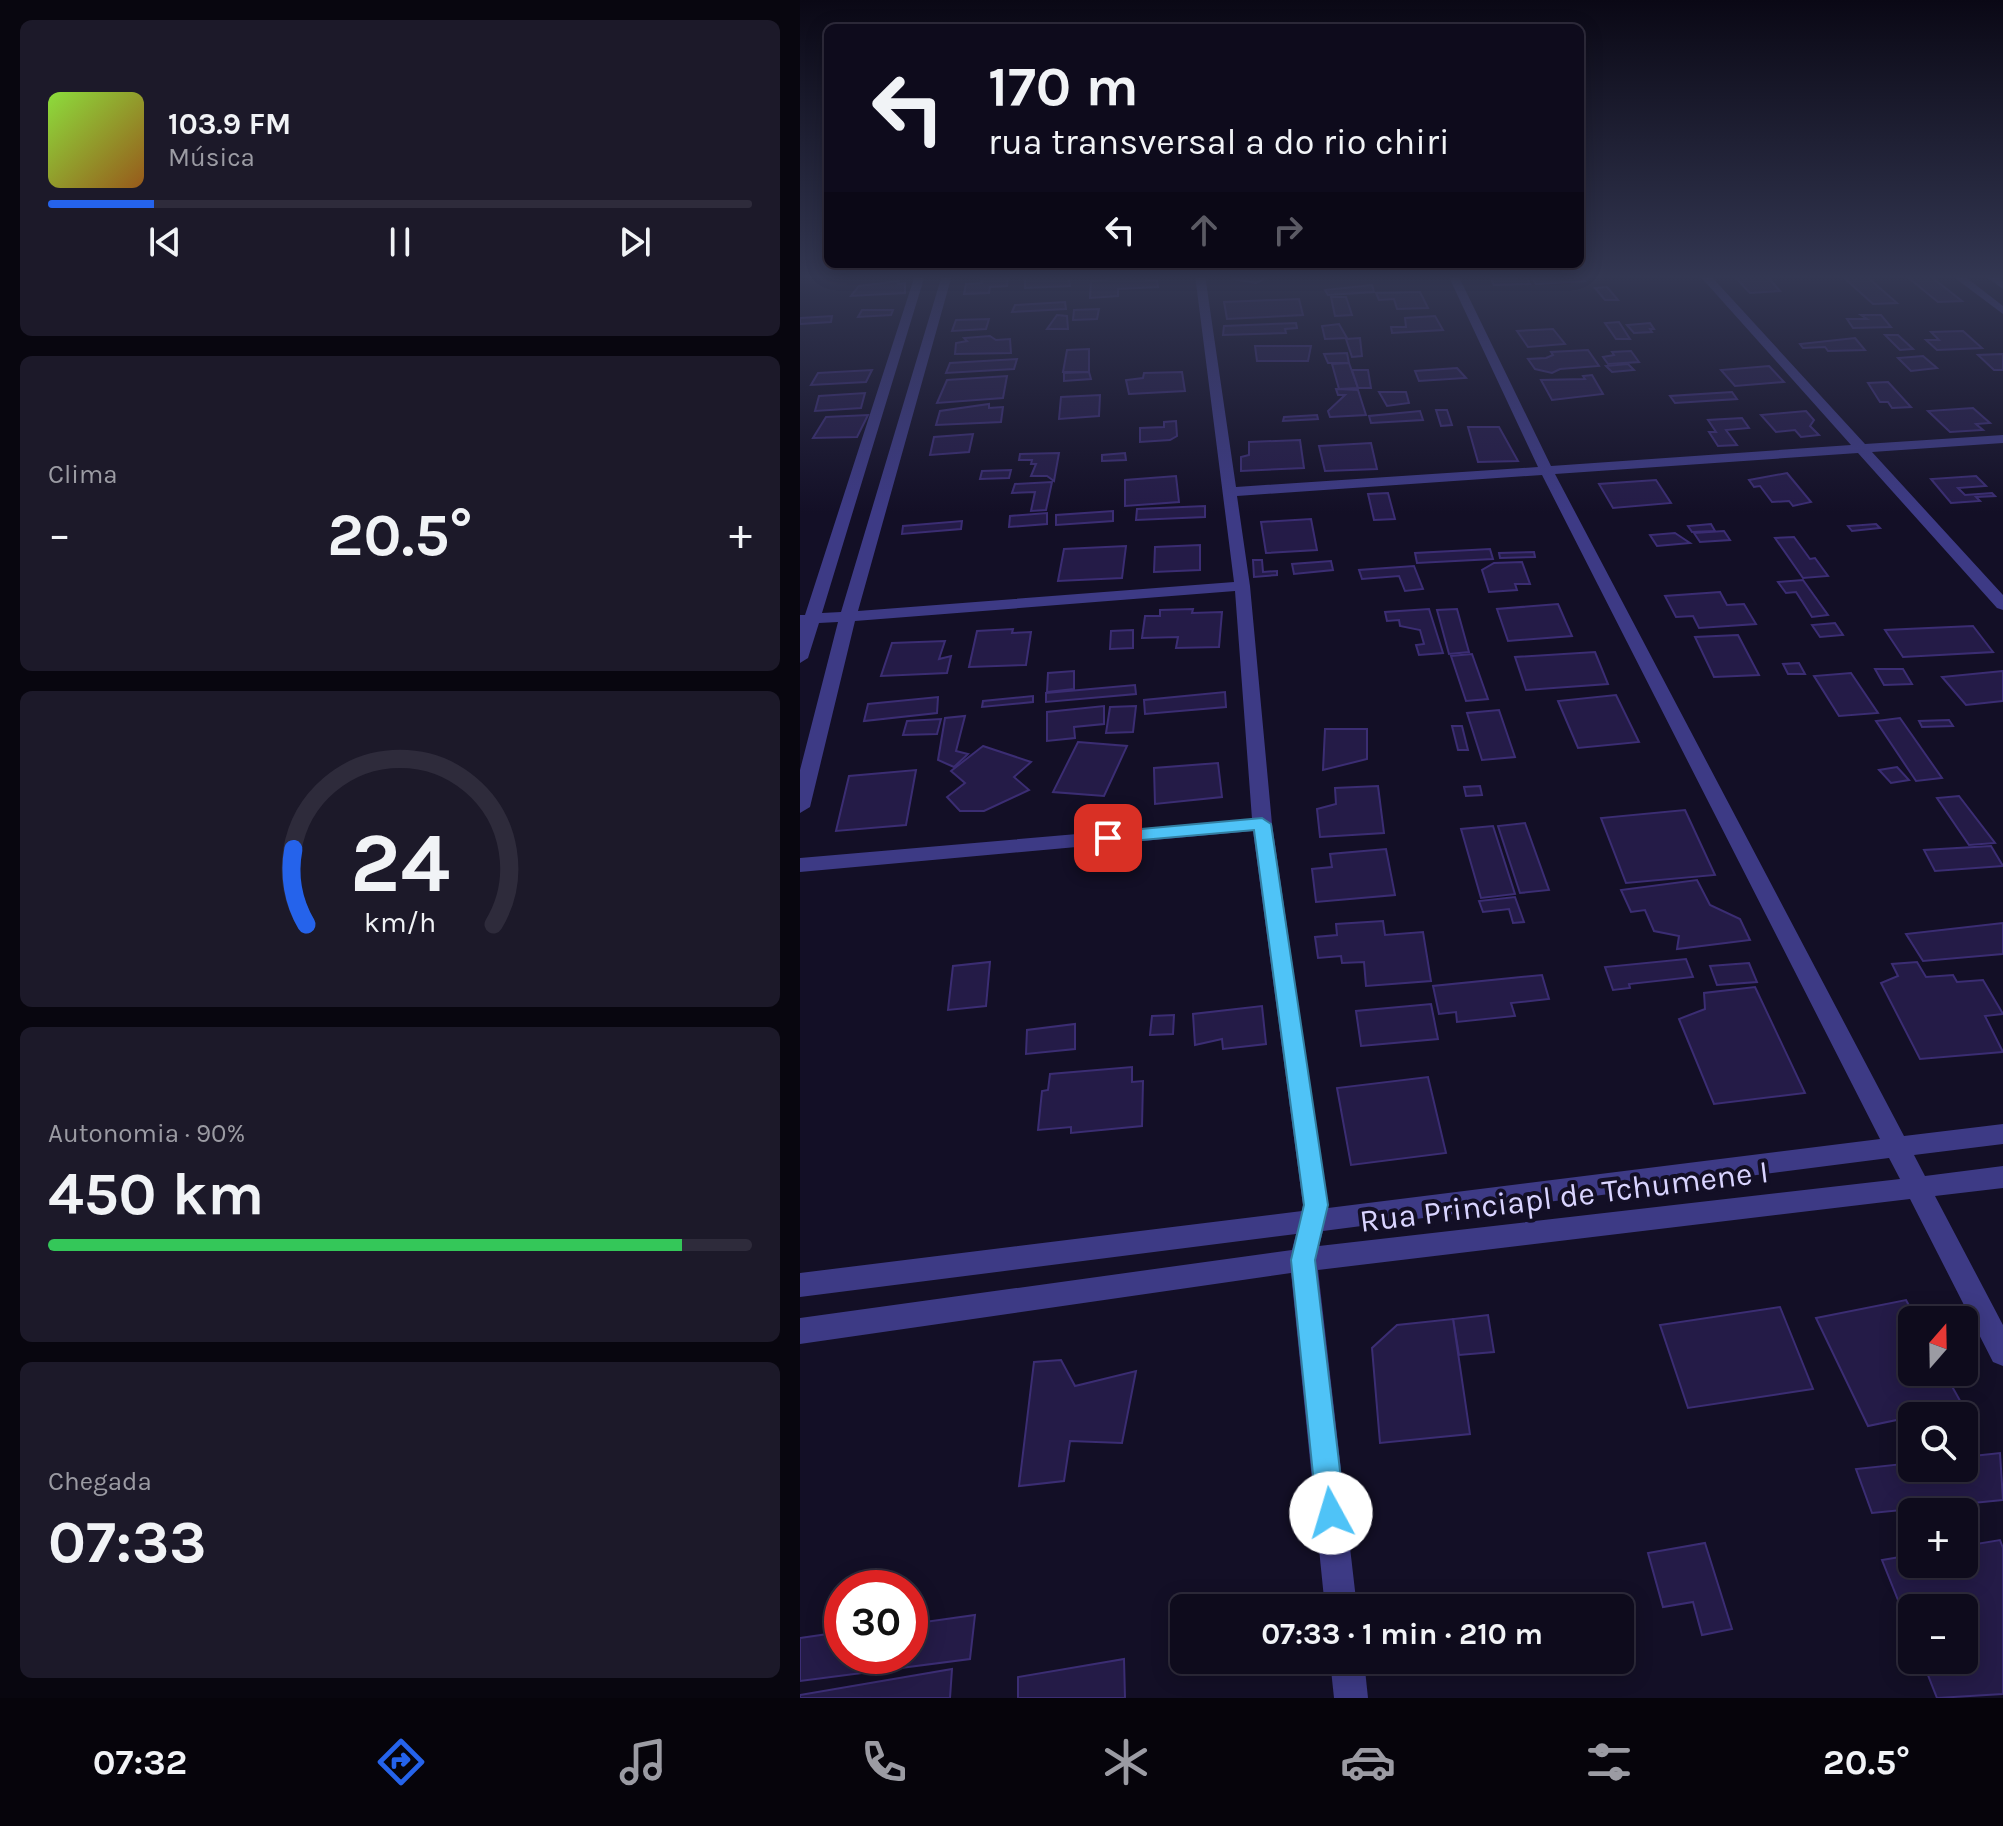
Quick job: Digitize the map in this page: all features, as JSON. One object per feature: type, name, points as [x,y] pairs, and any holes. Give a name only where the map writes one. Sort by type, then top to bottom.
[{"type":"street","points":[[800,658],[806,619],[894,354]]},
{"type":"street","points":[[800,807],[848,616],[924,354]]},
{"type":"street","points":[[1211,354],[1242,586],[1262,824],[1316,1205],[1303,1260],[1339,1594]]},
{"type":"street","points":[[1491,354],[1546,469],[2003,1353]]},
{"type":"street","points":[[1777,354],[2003,605]]},
{"type":"street","points":[[1229,492],[2003,439]]},
{"type":"street","points":[[806,619],[1242,586]]},
{"type":"street","points":[[800,865],[1262,824]]},
{"type":"street","name":"Rua Princiapl de Tchumene I","points":[[800,1285],[2003,1134]]},
{"type":"street","name":"Rua Princiapl de Tchumene I","points":[[800,1331],[1303,1260],[2003,1177]]},
{"type":"street","points":[[1348,1674],[1351,1698]]},
{"type":"building","points":[[1066,354],[1089,354],[1089,372],[1063,372]]},
{"type":"building","points":[[1256,354],[1309,354],[1308,361],[1257,361]]},
{"type":"building","points":[[1324,354],[1347,354],[1349,363],[1328,363]]},
{"type":"building","points":[[1591,354],[1599,366],[1560,369],[1552,373],[1535,369],[1528,359]]},
{"type":"building","points":[[1633,354],[1639,362],[1608,364],[1603,357]]},
{"type":"building","points":[[2003,354],[2003,370],[1994,370],[1978,355]]},
{"type":"building","points":[[1923,356],[1937,368],[1911,371],[1898,358]]},
{"type":"building","points":[[1017,359],[1014,369],[946,373],[950,363]]},
{"type":"building","points":[[1349,363],[1358,388],[1339,389],[1332,364]]},
{"type":"building","points":[[1628,364],[1634,370],[1612,372],[1606,366]]},
{"type":"building","points":[[1769,366],[1784,382],[1735,386],[1721,370]]},
{"type":"building","points":[[1457,368],[1466,378],[1419,381],[1415,371]]},
{"type":"building","points":[[872,370],[866,382],[811,385],[818,373]]},
{"type":"building","points":[[1352,370],[1368,370],[1371,388],[1358,388]]},
{"type":"building","points":[[1089,372],[1091,379],[1064,381],[1064,373]]},
{"type":"building","points":[[1182,372],[1185,391],[1129,394],[1126,380],[1143,378],[1144,373]]},
{"type":"building","points":[[1592,375],[1603,394],[1552,400],[1541,380],[1585,379],[1583,376]]},
{"type":"building","points":[[1007,376],[1003,398],[937,403],[947,380]]},
{"type":"building","points":[[1888,382],[1911,407],[1892,408],[1888,402],[1880,402],[1868,383]]},
{"type":"building","points":[[1336,389],[1358,390],[1366,415],[1330,417],[1328,411],[1345,395],[1338,395]]},
{"type":"building","points":[[1379,392],[1406,392],[1409,403],[1387,406]]},
{"type":"building","points":[[1732,392],[1737,399],[1675,403],[1670,396]]},
{"type":"building","points":[[865,393],[861,408],[815,411],[819,396]]},
{"type":"building","points":[[1100,395],[1099,416],[1059,419],[1061,397]]},
{"type":"building","points":[[989,404],[989,408],[1003,407],[1001,422],[936,425],[940,411]]},
{"type":"building","points":[[1973,408],[1990,423],[1976,424],[1983,430],[1950,432],[1928,411]]},
{"type":"building","points":[[1436,410],[1447,410],[1452,425],[1441,426]]},
{"type":"building","points":[[1420,411],[1423,420],[1371,423],[1369,416]]},
{"type":"building","points":[[1806,411],[1814,420],[1810,426],[1819,435],[1801,437],[1795,430],[1776,432],[1761,415]]},
{"type":"building","points":[[868,415],[857,437],[813,438],[826,417]]},
{"type":"building","points":[[1317,415],[1318,419],[1283,421],[1284,417]]},
{"type":"building","points":[[1742,418],[1749,428],[1726,430],[1737,445],[1718,446],[1709,432],[1716,432],[1708,420]]},
{"type":"building","points":[[1176,421],[1177,436],[1170,440],[1140,442],[1140,428],[1164,427],[1164,422]]},
{"type":"building","points":[[1468,427],[1499,427],[1518,461],[1478,462]]},
{"type":"building","points":[[973,434],[969,452],[930,455],[934,437]]},
{"type":"building","points":[[1300,440],[1304,468],[1241,471],[1241,457],[1249,455],[1249,442]]},
{"type":"building","points":[[1371,443],[1377,469],[1325,471],[1319,446]]},
{"type":"building","points":[[1059,453],[1054,481],[1047,476],[1031,476],[1036,464],[1031,464],[1032,460],[1019,460],[1020,454]]},
{"type":"building","points":[[1125,453],[1126,460],[1102,461],[1102,455]]},
{"type":"building","points":[[1011,470],[1009,478],[980,479],[982,471]]},
{"type":"building","points":[[1787,473],[1811,502],[1793,506],[1789,501],[1772,502],[1760,486],[1754,487],[1749,480]]},
{"type":"building","points":[[1176,476],[1179,502],[1125,506],[1125,480]]},
{"type":"building","points":[[1976,476],[1986,486],[1958,488],[1965,495],[1992,493],[1995,496],[1976,497],[1980,501],[1951,503],[1931,479]]},
{"type":"building","points":[[1656,480],[1671,503],[1613,508],[1599,484]]},
{"type":"building","points":[[1052,482],[1046,510],[1031,511],[1035,492],[1012,493],[1015,484]]},
{"type":"building","points":[[1388,493],[1395,519],[1374,520],[1368,494]]},
{"type":"building","points":[[1205,506],[1205,517],[1136,520],[1137,509]]},
{"type":"building","points":[[1113,511],[1113,521],[1056,525],[1056,515]]},
{"type":"building","points":[[1047,513],[1047,524],[1009,527],[1010,516]]},
{"type":"building","points":[[1311,519],[1317,550],[1266,553],[1261,522]]},
{"type":"building","points":[[962,521],[961,529],[902,534],[903,526]]},
{"type":"building","points":[[1711,524],[1715,531],[1692,532],[1688,526]]},
{"type":"building","points":[[1876,524],[1880,528],[1852,531],[1848,526]]},
{"type":"building","points":[[1724,531],[1730,540],[1700,542],[1694,533]]},
{"type":"building","points":[[1675,533],[1690,543],[1657,546],[1650,535]]},
{"type":"building","points":[[1794,537],[1828,576],[1803,578],[1775,538]]},
{"type":"building","points":[[1200,545],[1200,570],[1154,572],[1155,547]]},
{"type":"building","points":[[1126,546],[1122,578],[1058,581],[1064,549]]},
{"type":"building","points":[[1490,549],[1493,559],[1417,563],[1415,553]]},
{"type":"building","points":[[1534,552],[1535,557],[1500,558],[1499,553]]},
{"type":"building","points":[[1253,560],[1262,560],[1263,572],[1277,571],[1277,575],[1254,577]]},
{"type":"building","points":[[1331,561],[1333,570],[1294,574],[1292,564]]},
{"type":"building","points":[[1522,562],[1530,584],[1515,584],[1517,590],[1489,592],[1482,570],[1494,563]]},
{"type":"building","points":[[1414,566],[1423,589],[1405,591],[1399,576],[1362,579],[1359,570]]},
{"type":"building","points":[[1803,580],[1828,615],[1812,617],[1796,592],[1786,593],[1778,582]]},
{"type":"building","points":[[1720,592],[1727,605],[1744,604],[1756,624],[1699,628],[1693,616],[1676,617],[1665,596]]},
{"type":"building","points":[[1558,604],[1572,636],[1508,641],[1497,609]]},
{"type":"building","points":[[1193,609],[1192,613],[1222,612],[1219,647],[1176,648],[1178,637],[1142,638],[1145,616],[1160,616],[1160,610]]},
{"type":"building","points":[[1429,609],[1443,653],[1419,655],[1416,645],[1424,644],[1420,630],[1400,626],[1399,620],[1387,621],[1385,612]]},
{"type":"building","points":[[1457,609],[1469,652],[1449,654],[1437,610]]},
{"type":"building","points":[[1835,623],[1843,635],[1820,637],[1812,625]]},
{"type":"building","points":[[1973,626],[1993,652],[1903,657],[1885,630]]},
{"type":"building","points":[[1013,629],[1012,633],[1031,632],[1026,665],[969,667],[977,631]]},
{"type":"building","points":[[1133,630],[1133,648],[1110,649],[1111,631]]},
{"type":"building","points":[[1738,635],[1759,675],[1714,677],[1695,637]]},
{"type":"building","points":[[945,641],[939,659],[951,656],[947,673],[881,676],[892,643]]},
{"type":"building","points":[[1595,652],[1608,684],[1526,690],[1515,657]]},
{"type":"building","points":[[1472,654],[1488,699],[1466,701],[1451,656]]},
{"type":"building","points":[[1799,663],[1805,674],[1788,674],[1783,664]]},
{"type":"building","points":[[1875,669],[1903,669],[1912,684],[1884,685]]},
{"type":"building","points":[[1074,671],[1074,689],[1047,692],[1048,673]]},
{"type":"building","points":[[2003,671],[2003,701],[1966,705],[1942,677]]},
{"type":"building","points":[[1851,673],[1878,713],[1839,716],[1814,676]]},
{"type":"building","points":[[1135,685],[1136,694],[1046,702],[1046,693]]},
{"type":"building","points":[[1225,692],[1226,707],[1145,714],[1144,700]]},
{"type":"building","points":[[1616,695],[1639,742],[1578,748],[1558,701]]},
{"type":"building","points":[[1033,696],[1033,702],[982,707],[983,701]]},
{"type":"building","points":[[938,697],[937,713],[864,721],[868,704]]},
{"type":"building","points":[[1104,706],[1104,724],[1074,727],[1075,738],[1047,741],[1047,712]]},
{"type":"building","points":[[1136,706],[1133,732],[1106,733],[1110,707]]},
{"type":"building","points":[[1499,710],[1515,757],[1482,760],[1467,713]]},
{"type":"building","points":[[965,716],[956,751],[968,754],[954,767],[938,760],[945,718]]},
{"type":"building","points":[[1900,718],[1942,778],[1916,781],[1876,721]]},
{"type":"building","points":[[941,719],[937,734],[903,735],[907,721]]},
{"type":"building","points":[[1949,720],[1953,726],[1922,727],[1919,721]]},
{"type":"building","points":[[1452,726],[1462,726],[1468,750],[1458,750]]},
{"type":"building","points":[[1325,729],[1367,729],[1367,759],[1323,770]]},
{"type":"building","points":[[1078,742],[1127,746],[1104,796],[1053,792]]},
{"type":"building","points":[[983,746],[1031,762],[1014,777],[1029,790],[984,811],[960,811],[947,797],[965,783],[951,771]]},
{"type":"building","points":[[1218,763],[1222,797],[1155,804],[1154,768]]},
{"type":"building","points":[[1897,767],[1909,780],[1891,783],[1879,770]]},
{"type":"building","points":[[916,770],[906,825],[836,831],[849,776]]},
{"type":"building","points":[[1378,786],[1384,833],[1320,837],[1317,809],[1336,804],[1335,788]]},
{"type":"building","points":[[1480,786],[1482,795],[1466,796],[1464,787]]},
{"type":"building","points":[[1959,796],[1995,843],[1969,845],[1937,798]]},
{"type":"building","points":[[1685,810],[1715,875],[1626,883],[1601,818]]},
{"type":"building","points":[[1525,823],[1549,890],[1520,893],[1498,826]]},
{"type":"building","points":[[1493,826],[1515,894],[1481,898],[1461,829]]},
{"type":"building","points":[[1991,846],[2003,866],[1935,871],[1924,850]]},
{"type":"building","points":[[1386,849],[1395,895],[1316,902],[1312,869],[1332,867],[1330,854]]},
{"type":"building","points":[[1697,880],[1710,905],[1740,919],[1750,940],[1677,949],[1679,936],[1654,931],[1645,910],[1631,912],[1621,890]]},
{"type":"building","points":[[1515,897],[1524,922],[1513,923],[1509,909],[1483,912],[1479,901]]},
{"type":"building","points":[[1383,921],[1385,935],[1423,932],[1431,981],[1366,986],[1364,962],[1342,963],[1341,956],[1318,958],[1315,937],[1337,935],[1336,924]]},
{"type":"building","points":[[2003,923],[2003,954],[1923,961],[1906,934]]},
{"type":"building","points":[[1686,959],[1693,977],[1629,984],[1630,988],[1613,990],[1605,967]]},
{"type":"building","points":[[990,962],[986,1006],[948,1010],[953,966]]},
{"type":"building","points":[[1917,962],[1926,977],[1953,975],[1957,982],[1983,980],[2003,1014],[1985,1016],[2003,1052],[1920,1059],[1881,983],[1898,976],[1892,964]]},
{"type":"building","points":[[1749,963],[1757,982],[1717,985],[1710,966]]},
{"type":"building","points":[[1542,975],[1549,999],[1511,1003],[1515,1016],[1457,1022],[1456,1012],[1439,1014],[1433,986]]},
{"type":"building","points":[[1755,987],[1805,1093],[1714,1104],[1679,1019],[1705,1009],[1704,993]]},
{"type":"building","points":[[1431,1004],[1438,1039],[1361,1046],[1356,1011]]},
{"type":"building","points":[[1262,1006],[1266,1044],[1223,1049],[1222,1039],[1195,1045],[1193,1014]]},
{"type":"building","points":[[1174,1015],[1173,1034],[1150,1035],[1152,1016]]},
{"type":"building","points":[[1075,1024],[1075,1049],[1026,1054],[1027,1030]]},
{"type":"building","points":[[1132,1067],[1132,1082],[1143,1081],[1142,1126],[1071,1133],[1071,1127],[1038,1130],[1042,1091],[1048,1090],[1050,1074]]},
{"type":"building","points":[[1428,1077],[1446,1153],[1351,1165],[1337,1088]]},
{"type":"building","points":[[1906,1300],[1909,1306],[1898,1306],[1898,1386],[1952,1386],[1961,1402],[1898,1402],[1898,1420],[1868,1426],[1816,1318]]},
{"type":"building","points":[[1780,1307],[1813,1389],[1688,1408],[1660,1325]]},
{"type":"building","points":[[1488,1315],[1494,1352],[1459,1355],[1453,1319]]},
{"type":"building","points":[[1453,1319],[1470,1434],[1380,1443],[1372,1348],[1397,1325]]},
{"type":"building","points":[[1061,1360],[1075,1386],[1136,1371],[1122,1443],[1070,1441],[1064,1481],[1019,1486],[1034,1362]]},
{"type":"building","points":[[2000,1453],[2003,1500],[1978,1502],[1978,1498],[1898,1498],[1898,1510],[1872,1513],[1856,1469],[1898,1464],[1898,1482],[1978,1482],[1978,1455]]},
{"type":"building","points":[[2000,1540],[2003,1548],[2003,1694],[1937,1698],[1928,1674],[1978,1674],[1978,1594],[1898,1594],[1898,1600],[1882,1560],[1898,1557],[1898,1578],[1978,1578],[1978,1544]]},
{"type":"building","points":[[1705,1543],[1732,1629],[1702,1635],[1693,1602],[1663,1607],[1648,1553]]},
{"type":"building","points":[[975,1615],[970,1659],[928,1664],[928,1622]]},
{"type":"building","points":[[824,1635],[824,1674],[854,1674],[800,1681],[800,1638]]},
{"type":"building","points":[[1124,1659],[1125,1698],[1018,1698],[1018,1677]]},
{"type":"building","points":[[952,1669],[950,1698],[800,1698],[800,1695]]},
{"type":"route","points":[[1108,838],[1262,824],[1316,1205],[1303,1260],[1331,1513]]}]
